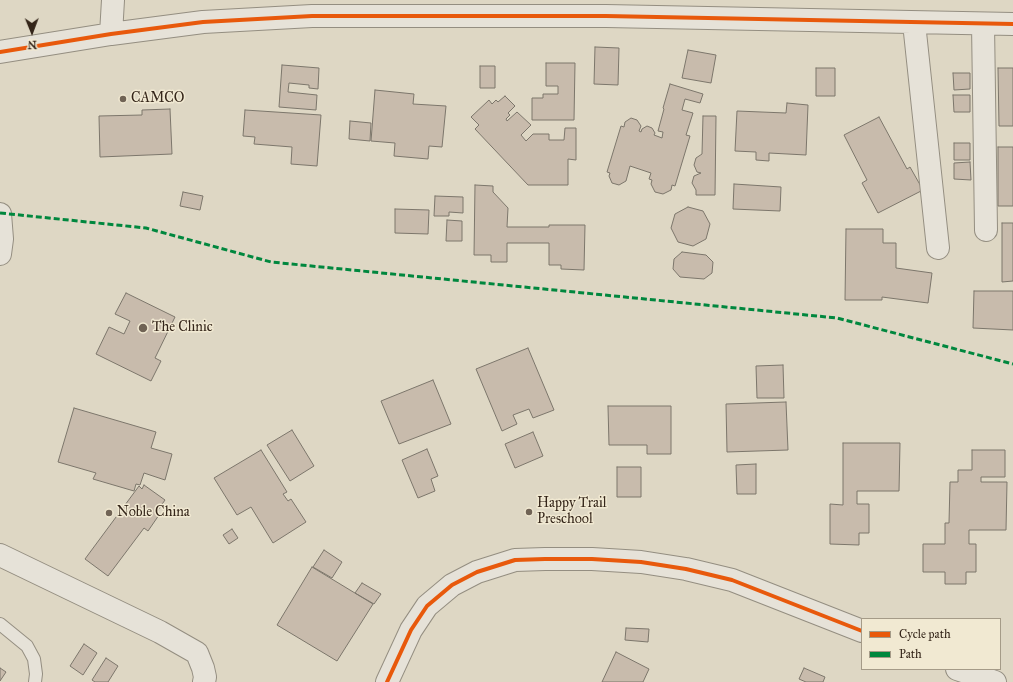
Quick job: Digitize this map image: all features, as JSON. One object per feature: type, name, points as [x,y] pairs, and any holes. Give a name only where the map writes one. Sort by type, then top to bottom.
[{"type":"street","points":[[111,34],[112,0]]},
{"type":"street","points":[[0,52],[111,34],[203,22],[312,16],[606,8],[914,23],[1013,24]]},
{"type":"street","points":[[914,23],[938,248]]},
{"type":"street","points":[[983,24],[986,230]]},
{"type":"street","points":[[0,214],[2,239],[0,254]]},
{"type":"street","points":[[0,555],[160,632],[197,653],[203,668],[205,677],[204,682]]},
{"type":"street","points":[[387,682],[411,630],[427,606],[452,585],[477,572],[515,560],[592,559],[641,562],[686,569],[732,580],[861,631]]},
{"type":"street","points":[[960,670],[995,682]]},
{"type":"lane","points":[[0,624],[27,646],[34,659],[36,674],[35,682]]},
{"type":"building","points":[[595,47],[619,48],[618,85],[594,84]]},
{"type":"building","points":[[688,50],[716,55],[711,83],[682,78]]},
{"type":"building","points":[[546,63],[575,63],[574,120],[532,120],[532,98],[543,98],[543,94],[558,94],[558,86],[546,86]]},
{"type":"building","points":[[282,65],[319,68],[318,89],[309,88],[309,85],[289,83],[288,92],[317,95],[316,110],[279,107]]},
{"type":"building","points":[[480,66],[495,66],[495,88],[480,88]]},
{"type":"building","points":[[816,68],[835,68],[835,96],[816,96]]},
{"type":"building","points":[[998,68],[1013,68],[1013,126],[999,126]]},
{"type":"building","points":[[953,73],[970,73],[970,89],[954,90]]},
{"type":"building","points":[[670,84],[703,94],[700,103],[685,99],[682,110],[693,113],[686,135],[690,136],[675,186],[672,185],[671,190],[663,194],[655,192],[651,184],[652,180],[649,179],[651,173],[630,166],[626,181],[619,185],[612,183],[609,176],[610,173],[607,172],[621,126],[624,127],[625,122],[631,118],[637,120],[641,126],[639,131],[641,132],[642,129],[647,126],[652,128],[655,133],[654,135],[662,138],[663,132],[658,131]]},
{"type":"building","points":[[375,90],[414,94],[413,104],[446,106],[442,147],[429,146],[428,159],[394,156],[395,143],[371,141]]},
{"type":"building","points":[[953,95],[970,95],[970,112],[954,112]]},
{"type":"building","points":[[505,96],[515,106],[508,113],[510,115],[506,119],[507,121],[517,112],[531,125],[521,135],[526,141],[533,134],[549,134],[549,140],[564,140],[565,128],[576,128],[576,160],[568,159],[568,185],[528,185],[475,129],[479,125],[471,117],[489,100],[492,104],[496,100],[498,102]]},
{"type":"building","points":[[787,103],[808,105],[806,155],[769,153],[769,161],[756,160],[756,152],[735,151],[737,111],[786,113]]},
{"type":"building","points":[[170,109],[172,154],[100,157],[99,116],[142,115],[142,110]]},
{"type":"building","points":[[245,110],[321,115],[317,166],[291,164],[292,147],[254,144],[255,137],[243,136]]},
{"type":"building","points":[[703,116],[716,116],[715,195],[696,195],[696,190],[692,183],[694,176],[701,173],[697,172],[694,165],[696,158],[702,154]]},
{"type":"building","points":[[879,117],[907,169],[910,167],[923,190],[878,213],[862,183],[867,180],[844,135]]},
{"type":"building","points":[[350,121],[371,123],[370,141],[349,139]]},
{"type":"building","points":[[954,143],[970,143],[970,160],[954,160]]},
{"type":"building","points":[[998,147],[1013,147],[1013,206],[998,206]]},
{"type":"building","points":[[970,162],[971,180],[954,179],[954,163]]},
{"type":"building","points":[[734,184],[781,187],[780,211],[733,209]]},
{"type":"building","points":[[475,185],[493,186],[493,192],[508,208],[507,227],[585,225],[584,270],[561,269],[561,265],[549,265],[549,243],[507,243],[507,262],[491,262],[491,255],[474,255]]},
{"type":"building","points":[[183,192],[203,196],[200,210],[180,206]]},
{"type":"building","points":[[435,196],[463,197],[463,213],[449,212],[449,216],[434,216]]},
{"type":"building","points":[[688,207],[703,211],[710,224],[706,239],[693,246],[678,242],[671,228],[675,214]]},
{"type":"building","points":[[395,209],[429,210],[428,234],[395,233]]},
{"type":"building","points":[[447,220],[462,221],[462,241],[446,241]]},
{"type":"building","points":[[1002,223],[1013,223],[1013,281],[1002,282]]},
{"type":"building","points":[[846,229],[883,229],[883,243],[896,243],[896,268],[932,273],[928,303],[882,297],[882,300],[845,300]]},
{"type":"building","points":[[682,252],[706,255],[713,262],[712,273],[704,279],[680,277],[673,269],[674,259]]},
{"type":"building","points":[[974,291],[1013,291],[1013,330],[973,328]]},
{"type":"building","points":[[126,293],[175,317],[155,358],[161,361],[151,381],[96,354],[109,327],[124,334],[130,321],[115,314]]},
{"type":"building","points":[[528,348],[554,410],[533,418],[529,409],[513,415],[517,424],[502,431],[476,369]]},
{"type":"building","points":[[783,365],[784,398],[757,398],[756,366]]},
{"type":"building","points":[[433,380],[451,424],[399,444],[381,401]]},
{"type":"building","points":[[786,402],[788,450],[727,452],[726,404]]},
{"type":"building","points":[[608,406],[671,406],[671,454],[647,454],[647,445],[609,445]]},
{"type":"building","points":[[74,408],[156,432],[151,448],[172,454],[165,480],[144,473],[140,485],[136,484],[134,491],[93,479],[96,473],[58,462]]},
{"type":"building","points":[[292,430],[314,466],[290,481],[267,445]]},
{"type":"building","points":[[533,432],[543,456],[515,468],[505,444]]},
{"type":"building","points":[[843,443],[900,443],[899,491],[857,491],[857,504],[869,504],[869,533],[859,533],[859,545],[830,544],[830,504],[843,505]]},
{"type":"building","points":[[427,449],[438,476],[431,479],[435,491],[418,498],[402,460]]},
{"type":"building","points":[[261,450],[287,492],[283,494],[288,501],[291,499],[306,522],[273,543],[251,507],[237,515],[214,478]]},
{"type":"building","points":[[972,450],[1005,450],[1005,477],[981,477],[981,482],[1007,482],[1006,530],[969,530],[969,544],[976,544],[976,572],[966,572],[966,584],[945,584],[945,572],[923,572],[923,544],[945,544],[945,523],[949,523],[950,482],[958,482],[958,470],[972,470]]},
{"type":"building","points":[[756,464],[756,494],[737,494],[736,465]]},
{"type":"building","points":[[617,467],[641,467],[641,497],[617,497]]},
{"type":"building","points":[[144,485],[165,500],[156,513],[159,515],[148,531],[144,528],[108,576],[85,559],[139,486],[142,489]]},
{"type":"building","points":[[232,529],[238,538],[229,544],[223,535]]},
{"type":"building","points":[[324,550],[342,562],[332,578],[313,567]]},
{"type":"building","points":[[312,567],[373,604],[337,661],[277,625]]},
{"type":"building","points":[[362,583],[381,594],[374,604],[355,593]]},
{"type":"building","points":[[626,628],[649,629],[648,642],[625,640]]},
{"type":"building","points":[[84,644],[97,653],[83,675],[70,666]]},
{"type":"building","points":[[616,652],[649,669],[643,682],[602,682]]},
{"type":"building","points":[[106,658],[118,666],[108,682],[95,682],[92,680]]},
{"type":"building","points":[[0,668],[6,672],[0,681]]},
{"type":"building","points":[[804,668],[825,677],[823,682],[806,682],[799,679]]},
{"type":"marked path","points":[[0,213],[146,228],[271,262],[837,318],[1013,364]]},
{"type":"cycle path","points":[[0,52],[111,34],[203,22],[312,16],[606,16],[1013,24]]},
{"type":"cycle path","points":[[387,682],[411,630],[427,606],[452,585],[477,572],[515,560],[592,559],[641,562],[686,569],[732,580],[861,631]]},
{"type":"place","name":"CAMCO","points":[[123,99]]},
{"type":"place","name":"The Clinic","points":[[143,328]]},
{"type":"place","name":"Happy Trail Preschool","points":[[529,512]]},
{"type":"place","name":"Noble China","points":[[109,513]]}]
